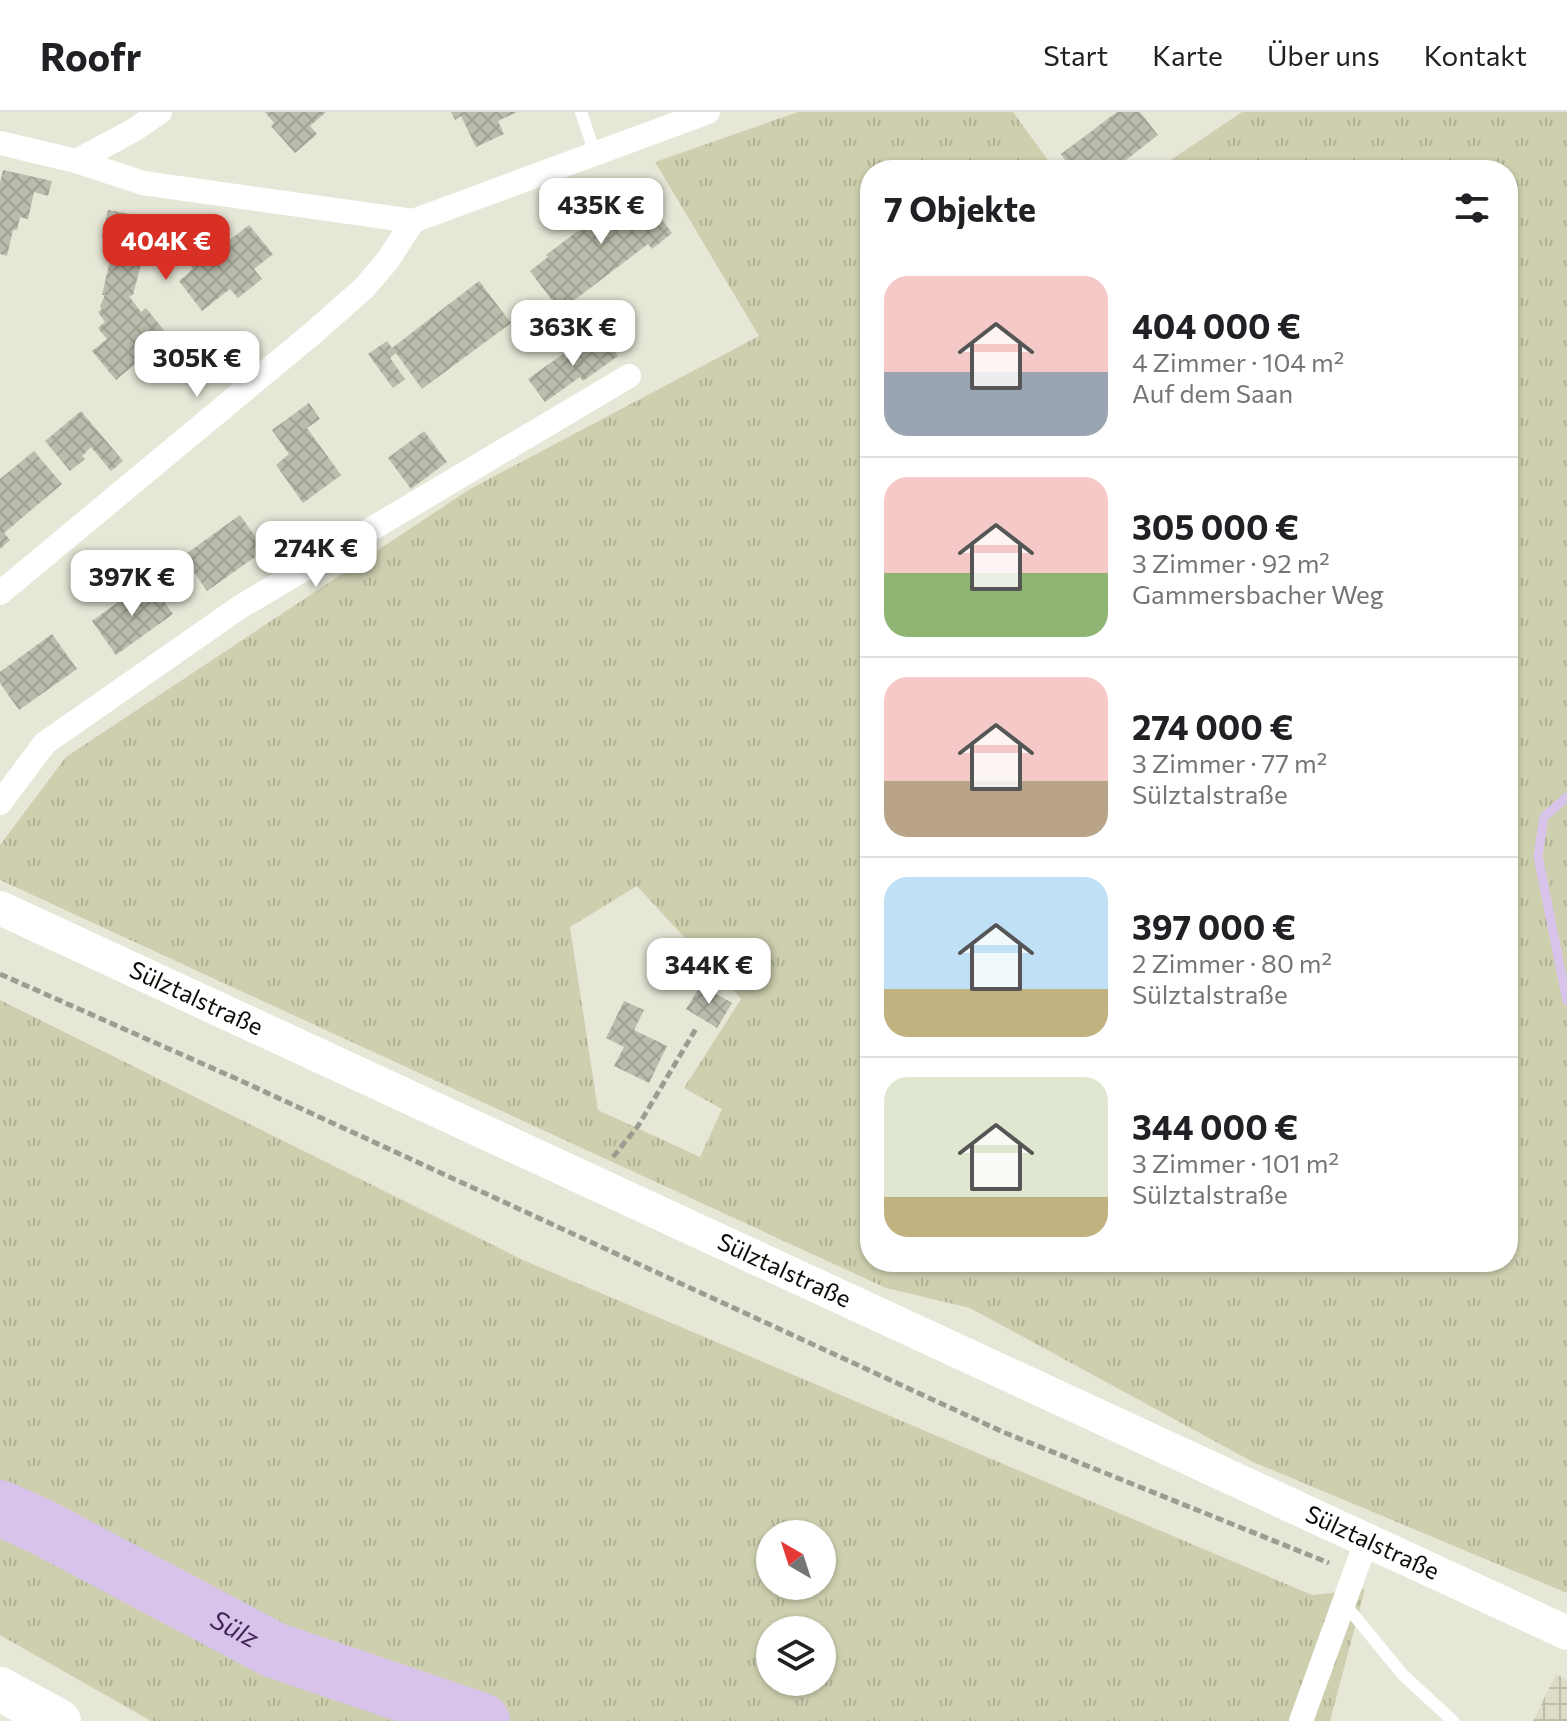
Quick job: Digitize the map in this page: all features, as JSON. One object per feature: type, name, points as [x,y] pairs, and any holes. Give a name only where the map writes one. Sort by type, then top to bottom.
[{"type":"highway","points":[[0,1689],[59,1721]]},
{"type":"main road","name":"Sülztalstraße","points":[[0,908],[1567,1633]]},
{"type":"street","points":[[76,161],[134,130],[160,112]]},
{"type":"street","points":[[0,143],[76,161],[143,183],[413,221],[708,112]]},
{"type":"street","points":[[0,593],[364,288],[388,260],[413,221]]},
{"type":"street","points":[[0,803],[45,743],[240,607],[629,376]]},
{"type":"street","points":[[1301,1721],[1367,1539]]},
{"type":"lane","points":[[581,112],[595,153]]},
{"type":"lane","points":[[1343,1603],[1403,1675],[1453,1721]]},
{"type":"path","points":[[0,974],[237,1079],[1003,1432],[1354,1573]]},
{"type":"path","points":[[593,1182],[638,1126],[697,1027]]},
{"type":"shaded area","points":[[1556,1674],[1567,1680],[1567,1721],[1533,1721]]},
{"type":"green space","points":[[798,112],[1013,112],[1048,160],[860,160],[860,1272],[1518,1272],[1518,160],[1171,160],[1242,112],[1567,112],[1567,1593],[1253,1462],[970,1308],[886,1288],[0,880],[0,845],[66,757],[470,489],[759,336],[655,162]],"holes":[[[637,886],[741,999],[684,1088],[722,1109],[700,1157],[598,1110],[570,927]]]},
{"type":"green space","points":[[0,1000],[523,1260],[1312,1595],[1365,1589],[1330,1721],[151,1721],[0,1635]]},
{"type":"building","points":[[265,112],[326,112],[310,126],[317,134],[295,153],[271,126],[274,123]]},
{"type":"building","points":[[451,112],[517,112],[498,121],[504,134],[476,147],[461,116],[455,120]]},
{"type":"building","points":[[1117,112],[1140,112],[1158,135],[1126,160],[1065,160],[1061,154]]},
{"type":"building","points":[[3,170],[52,181],[48,196],[34,192],[28,219],[20,217],[17,230],[13,230],[7,256],[0,254],[0,183]]},
{"type":"building","points":[[631,178],[672,233],[652,249],[648,244],[560,311],[530,271],[548,257],[546,255],[616,202],[610,194]]},
{"type":"building","points":[[108,210],[199,226],[218,249],[249,225],[273,254],[254,269],[262,279],[238,298],[230,289],[202,311],[179,281],[193,269],[179,251],[146,245],[133,295],[129,296],[141,312],[146,308],[176,345],[148,368],[141,359],[116,380],[92,351],[107,339],[98,328],[105,322],[98,312],[102,309],[100,306],[105,295],[102,295],[115,239],[102,237]]},
{"type":"building","points":[[479,281],[511,323],[422,389],[396,353],[390,358],[405,379],[393,388],[368,354],[387,341],[392,348]]},
{"type":"building","points":[[601,333],[618,356],[583,381],[580,377],[545,402],[528,379],[563,354],[566,359]]},
{"type":"building","points":[[309,403],[320,419],[307,428],[341,475],[303,503],[276,465],[289,454],[272,430]]},
{"type":"building","points":[[81,411],[123,461],[111,471],[91,447],[82,456],[85,459],[70,471],[45,441]]},
{"type":"building","points":[[424,431],[447,462],[411,489],[388,458]]},
{"type":"building","points":[[34,451],[62,484],[4,533],[10,540],[0,549],[0,479]]},
{"type":"building","points":[[240,515],[265,550],[207,591],[183,556]]},
{"type":"building","points":[[149,580],[173,614],[116,655],[92,621]]},
{"type":"building","points":[[52,634],[77,669],[19,710],[0,683],[0,672]]},
{"type":"building","points":[[701,985],[732,1003],[717,1028],[686,1009]]},
{"type":"building","points":[[624,1001],[644,1010],[634,1030],[667,1046],[649,1083],[614,1066],[624,1047],[606,1038]]},
{"type":"waterway","points":[[1567,797],[1544,817],[1538,856],[1567,1001]]},
{"type":"waterway","name":"Sülz","points":[[0,1508],[42,1527],[274,1650],[482,1721]]}]
